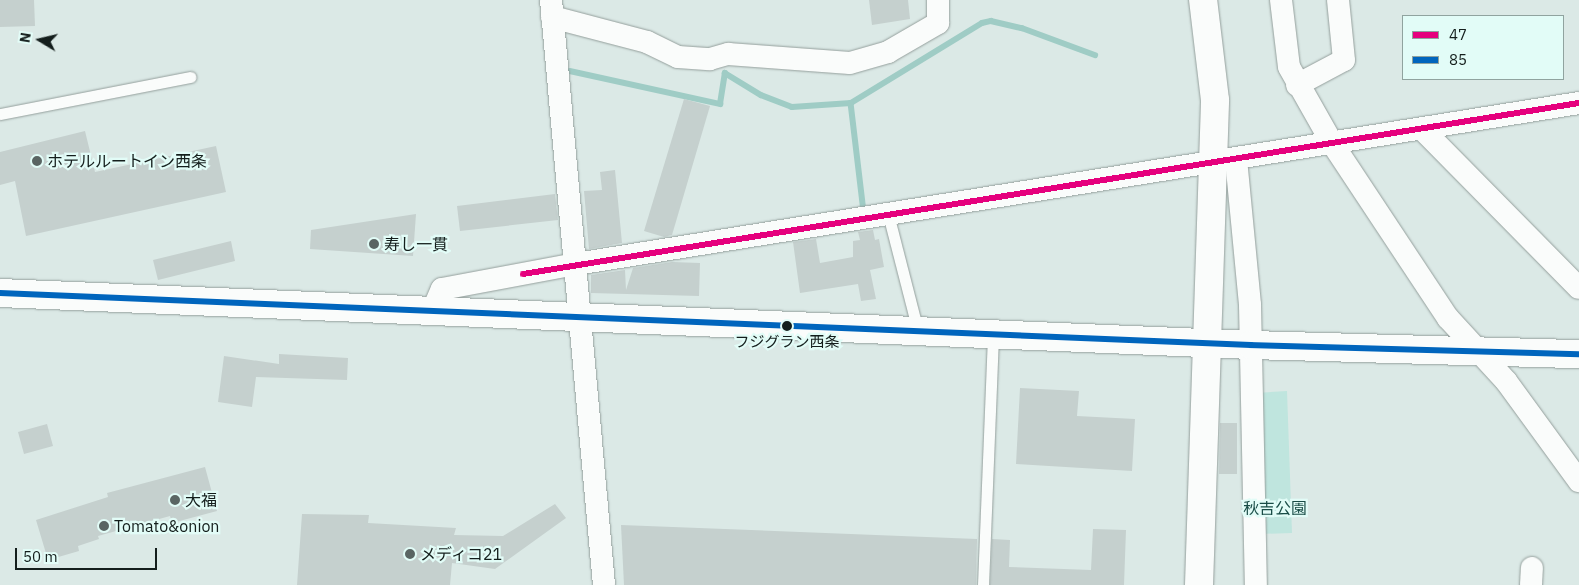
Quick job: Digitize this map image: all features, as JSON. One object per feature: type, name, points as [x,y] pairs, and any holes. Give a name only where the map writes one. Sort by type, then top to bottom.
[{"type":"main road","points":[[1199,585],[1206,344],[1224,161],[1203,0]]},
{"type":"main road","points":[[0,293],[1251,346],[1481,354],[1579,354]]},
{"type":"street","points":[[598,581],[581,319],[552,8],[647,42],[678,57],[710,59],[728,54],[850,64],[888,52],[938,22],[938,0]]},
{"type":"street","points":[[1281,0],[1289,67],[1297,85],[1332,143],[1448,318],[1512,388],[1535,418],[1548,444],[1579,481]]},
{"type":"street","points":[[1297,85],[1344,60],[1338,0]]},
{"type":"street","points":[[432,312],[442,289],[576,264],[1579,103]]},
{"type":"street","points":[[1422,128],[1579,288]]},
{"type":"street","points":[[1224,161],[1248,264],[1256,585]]},
{"type":"lane","points":[[0,114],[190,77]]},
{"type":"lane","points":[[888,214],[918,332]]},
{"type":"lane","points":[[983,585],[992,335]]},
{"type":"green space","name":"秋吉公園","points":[[1287,391],[1292,533],[1259,534],[1255,393]]},
{"type":"building","points":[[0,0],[34,0],[35,26],[0,27]]},
{"type":"building","points":[[869,0],[908,0],[910,19],[872,25]]},
{"type":"building","points":[[684,99],[710,106],[672,235],[664,237],[644,231]]},
{"type":"building","points":[[85,131],[95,172],[216,146],[226,192],[26,236],[15,181],[0,185],[0,152]]},
{"type":"building","points":[[615,170],[622,243],[589,249],[584,191],[602,190],[600,172]]},
{"type":"building","points":[[555,194],[558,220],[460,231],[457,206]]},
{"type":"building","points":[[416,214],[413,256],[310,249],[311,230]]},
{"type":"building","points":[[873,230],[875,240],[879,239],[884,267],[870,270],[876,299],[861,301],[858,284],[800,293],[793,242],[816,239],[820,263],[853,257],[853,241],[860,240],[858,232]]},
{"type":"building","points":[[231,241],[235,261],[158,280],[153,260]]},
{"type":"building","points":[[672,262],[700,263],[699,296],[591,293],[591,275],[625,270],[626,290],[633,268]]},
{"type":"building","points":[[279,354],[348,358],[347,380],[256,377],[252,407],[218,402],[224,356],[279,364]]},
{"type":"building","points":[[1020,388],[1079,391],[1077,416],[1135,419],[1132,471],[1016,464]]},
{"type":"building","points":[[1220,423],[1237,423],[1237,474],[1219,474]]},
{"type":"building","points":[[47,424],[53,446],[24,454],[18,432]]},
{"type":"building","points":[[205,467],[217,511],[172,523],[170,516],[98,536],[99,539],[78,546],[79,551],[48,560],[36,520],[108,497],[107,493]]},
{"type":"building","points":[[555,504],[566,518],[495,569],[452,563],[450,585],[297,585],[302,514],[369,515],[368,523],[456,528],[454,535],[503,536]]},
{"type":"building","points":[[621,525],[977,539],[976,585],[624,585]]},
{"type":"building","points":[[1093,529],[1126,530],[1124,585],[990,585],[992,539],[1010,540],[1009,567],[1091,570]]},
{"type":"waterway","points":[[570,71],[720,104],[725,73],[761,95],[792,107],[851,103],[982,23],[991,21],[1022,28],[1095,55]]},
{"type":"waterway","points":[[851,103],[864,212]]},
{"type":"transit line","name":"47","points":[[523,274],[1579,103]]},
{"type":"transit line","name":"85","points":[[0,293],[1251,345],[1579,354]]},
{"type":"place","name":"ホテルルートイン西条","points":[[37,161]]},
{"type":"place","name":"寿し一貫","points":[[374,244]]},
{"type":"place","name":"フジグラン西条","points":[[787,326]]},
{"type":"place","name":"大福","points":[[175,500]]},
{"type":"place","name":"Tomato&onion","points":[[104,526]]},
{"type":"place","name":"メディコ21","points":[[410,554]]}]
